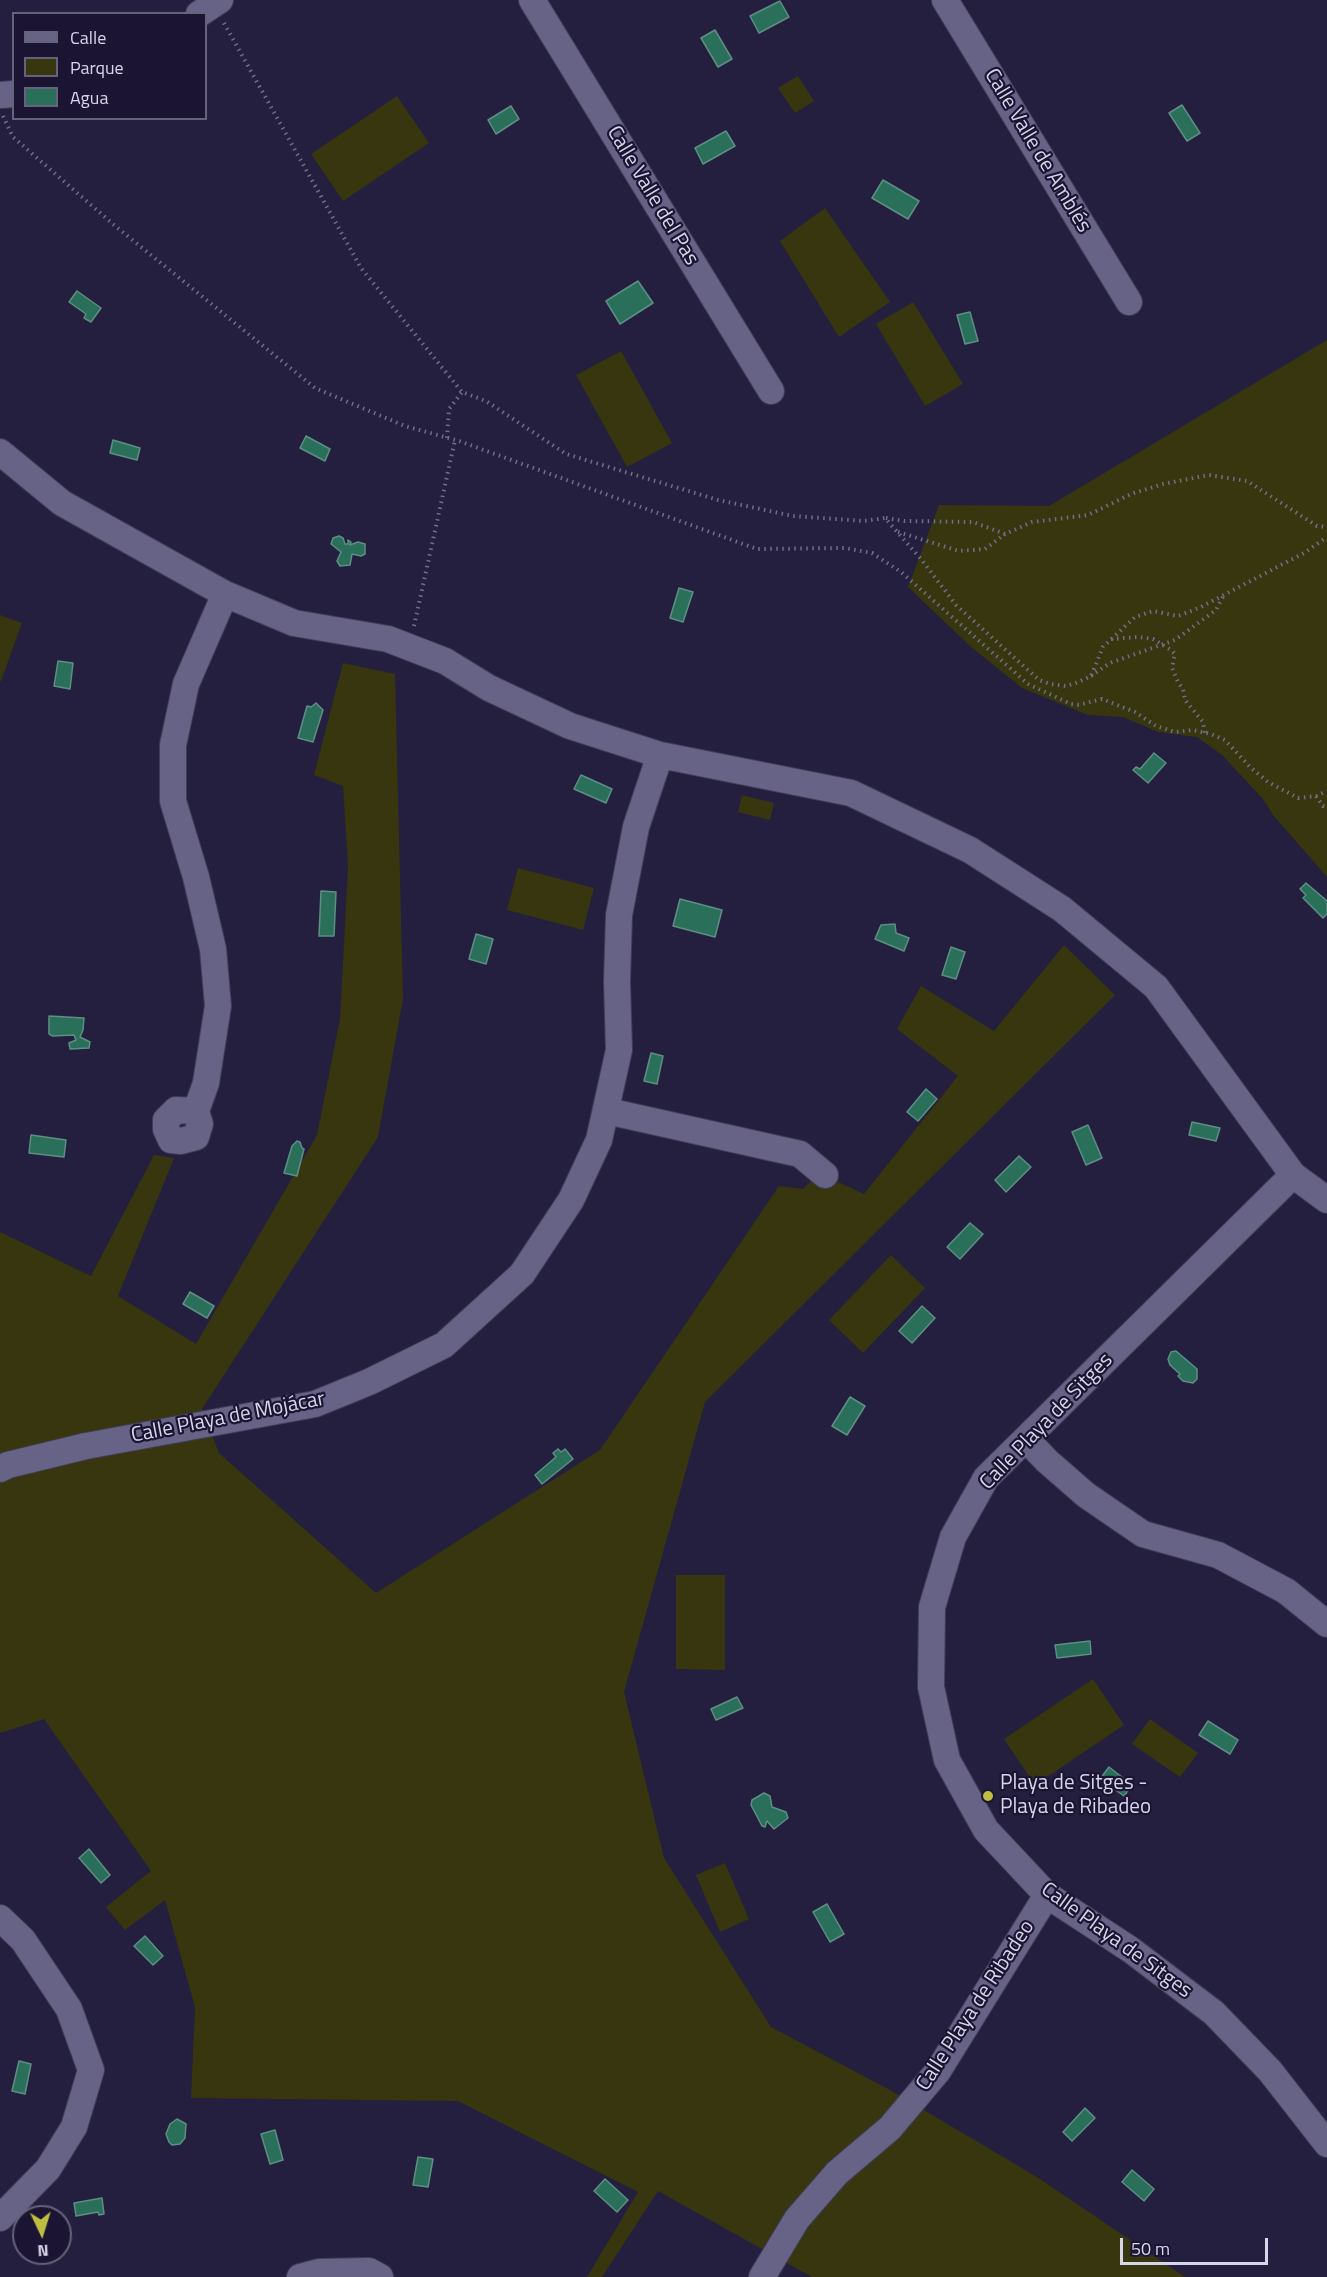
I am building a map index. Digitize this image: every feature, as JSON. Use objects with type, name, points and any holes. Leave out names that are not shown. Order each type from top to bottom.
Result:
[{"type":"street","name":"Calle Valle del Pas","points":[[532,0],[771,391]]},
{"type":"street","name":"Calle Valle de Amblés","points":[[945,0],[1129,302]]},
{"type":"street","points":[[0,452],[62,503],[225,594],[294,623],[388,639],[445,661],[489,688],[570,726],[660,755],[851,793],[970,850],[1062,909],[1156,987],[1293,1175],[1327,1200]]},
{"type":"street","points":[[195,1111],[206,1083],[218,1006],[213,949],[196,877],[173,801],[174,745],[186,684],[225,594]]},
{"type":"street","name":"Calle Playa de Mojácar","points":[[0,1469],[86,1446],[315,1404],[369,1382],[444,1345],[522,1274],[571,1200],[599,1140],[607,1111],[619,1050],[617,982],[619,915],[636,827],[660,755]]},
{"type":"street","points":[[607,1111],[800,1154],[825,1175]]},
{"type":"street","name":"Calle Playa de Sitges","points":[[1293,1175],[986,1478],[953,1537],[932,1607],[931,1687],[947,1760],[986,1830],[1047,1895],[1131,1950],[1214,2013],[1270,2071],[1327,2144]]},
{"type":"street","points":[[1026,1439],[1086,1495],[1143,1534],[1218,1555],[1286,1591],[1327,1624]]},
{"type":"street","name":"Calle Playa de Ribadeo","points":[[762,2277],[797,2219],[837,2173],[890,2128],[938,2071],[1047,1895]]},
{"type":"street","points":[[0,1918],[23,1940],[69,2009],[91,2070],[74,2127],[48,2169],[0,2218]]},
{"type":"street","points":[[300,2277],[319,2272],[369,2271],[380,2277]]},
{"type":"path","points":[[210,6],[361,268],[462,392],[486,401],[566,454],[718,500],[793,516],[864,521],[885,518],[904,521],[973,522],[1005,534]]},
{"type":"path","points":[[0,110],[13,137],[114,225],[315,388],[405,426],[455,440],[757,549],[845,548],[872,553],[902,572],[1028,684],[1051,696],[1079,705],[1102,699],[1136,712],[1156,726],[1176,732],[1193,730],[1211,734],[1225,740],[1250,767],[1268,782],[1298,798],[1316,796],[1327,791]]},
{"type":"path","points":[[447,438],[449,408],[462,392]]},
{"type":"path","points":[[408,647],[455,440]]},
{"type":"path","points":[[897,532],[959,551],[985,549],[1005,534],[1032,522],[1088,515],[1131,494],[1163,484],[1209,475],[1247,481],[1317,526],[1327,527]]},
{"type":"path","points":[[885,518],[921,559],[956,605],[1039,680],[1050,684],[1066,686],[1091,676],[1110,663],[1175,640],[1216,610],[1225,595]]},
{"type":"path","points":[[1091,676],[1103,647],[1135,617],[1153,610],[1178,616],[1199,608],[1304,553],[1327,537]]},
{"type":"path","points":[[1111,640],[1138,637],[1153,639],[1164,644],[1175,654],[1172,668],[1183,689],[1185,700],[1203,722],[1205,734]]},
{"type":"path","points":[[1316,796],[1323,806],[1327,807]]},
{"type":"green space","points":[[798,76],[814,101],[795,113],[778,88]]},
{"type":"green space","points":[[397,96],[429,143],[343,201],[311,154]]},
{"type":"green space","points":[[825,208],[890,302],[839,337],[780,241]]},
{"type":"green space","points":[[913,302],[963,384],[925,406],[876,324]]},
{"type":"green space","points":[[1327,340],[1327,877],[1273,815],[1263,799],[1222,755],[1197,737],[1158,732],[1123,717],[1088,715],[1022,688],[971,647],[908,587],[939,505],[1049,506]]},
{"type":"green space","points":[[621,351],[672,443],[627,467],[576,375]]},
{"type":"green space","points":[[0,615],[22,623],[1,681],[0,681]]},
{"type":"green space","points":[[343,663],[395,674],[403,999],[378,1137],[202,1409],[219,1453],[376,1593],[600,1450],[779,1186],[803,1189],[819,1173],[864,1194],[958,1076],[897,1029],[921,986],[994,1031],[1064,945],[1115,995],[705,1402],[624,1692],[664,1858],[771,2027],[890,2090],[1037,2177],[1185,2277],[812,2277],[658,2191],[602,2277],[587,2277],[638,2192],[458,2101],[191,2098],[195,2007],[165,1900],[125,1930],[106,1907],[151,1871],[44,1719],[0,1733],[0,1232],[91,1276],[154,1155],[174,1158],[118,1296],[196,1344],[317,1135],[340,1019],[348,867],[343,786],[314,775]]},
{"type":"green space","points":[[742,795],[774,803],[770,820],[738,812]]},
{"type":"green space","points":[[518,868],[594,888],[583,930],[507,910]]},
{"type":"green space","points":[[891,1255],[925,1288],[863,1353],[829,1320]]},
{"type":"green space","points":[[676,1575],[725,1575],[725,1670],[676,1669]]},
{"type":"green space","points":[[1093,1679],[1124,1725],[1035,1785],[1004,1739]]},
{"type":"green space","points":[[1150,1719],[1198,1753],[1180,1777],[1132,1744]]},
{"type":"green space","points":[[725,1863],[749,1919],[720,1932],[696,1875]]},
{"type":"water","points":[[780,1],[789,17],[759,33],[750,16]]},
{"type":"water","points":[[715,30],[732,59],[718,67],[701,38]]},
{"type":"water","points":[[1182,105],[1200,133],[1187,141],[1169,113]]},
{"type":"water","points":[[511,106],[519,119],[496,134],[488,120]]},
{"type":"water","points":[[726,131],[735,146],[703,164],[695,148]]},
{"type":"water","points":[[883,180],[919,201],[908,219],[872,198]]},
{"type":"water","points":[[638,281],[653,303],[620,324],[606,301]]},
{"type":"water","points":[[77,291],[101,308],[91,322],[84,318],[86,314],[69,302]]},
{"type":"water","points":[[970,312],[978,341],[965,344],[957,315]]},
{"type":"water","points":[[306,436],[330,449],[325,461],[300,448]]},
{"type":"water","points":[[113,440],[140,448],[137,460],[110,453]]},
{"type":"water","points":[[339,536],[343,538],[345,544],[348,544],[348,540],[351,542],[350,545],[358,542],[365,544],[365,554],[361,556],[352,554],[350,565],[340,566],[337,561],[341,552],[331,544],[333,538]]},
{"type":"water","points":[[679,588],[693,592],[683,622],[670,618]]},
{"type":"water","points":[[58,661],[73,663],[70,689],[54,686]]},
{"type":"water","points":[[316,703],[323,710],[313,742],[298,738],[307,706],[311,707]]},
{"type":"water","points":[[1154,753],[1166,763],[1148,783],[1133,770],[1136,767],[1140,769]]},
{"type":"water","points":[[581,775],[612,789],[606,803],[574,789]]},
{"type":"water","points":[[1306,883],[1327,901],[1327,914],[1323,918],[1303,898],[1306,895],[1300,889]]},
{"type":"water","points":[[321,891],[336,892],[334,936],[319,936]]},
{"type":"water","points":[[680,899],[722,910],[715,937],[673,926]]},
{"type":"water","points":[[895,924],[896,933],[909,938],[904,951],[875,939],[881,925]]},
{"type":"water","points":[[476,934],[493,939],[486,964],[469,959]]},
{"type":"water","points":[[951,947],[965,952],[956,979],[942,975]]},
{"type":"water","points":[[49,1016],[84,1018],[80,1037],[90,1042],[89,1048],[70,1049],[69,1043],[76,1040],[74,1035],[52,1036],[49,1034]]},
{"type":"water","points":[[651,1053],[663,1056],[657,1084],[644,1081]]},
{"type":"water","points":[[926,1089],[937,1099],[918,1121],[907,1112]]},
{"type":"water","points":[[1192,1122],[1220,1128],[1216,1141],[1189,1135]]},
{"type":"water","points":[[1088,1125],[1102,1158],[1086,1165],[1072,1132]]},
{"type":"water","points":[[31,1135],[66,1140],[64,1157],[29,1153]]},
{"type":"water","points":[[297,1141],[304,1149],[297,1176],[284,1173],[292,1146]]},
{"type":"water","points":[[1019,1156],[1031,1167],[1006,1192],[995,1180]]},
{"type":"water","points":[[970,1223],[983,1234],[960,1259],[947,1247]]},
{"type":"water","points":[[190,1292],[214,1306],[207,1318],[183,1304]]},
{"type":"water","points":[[922,1306],[935,1318],[912,1343],[899,1331]]},
{"type":"water","points":[[1176,1351],[1197,1369],[1197,1379],[1193,1383],[1183,1381],[1178,1376],[1180,1374],[1170,1365],[1168,1359],[1171,1352]]},
{"type":"water","points":[[850,1397],[865,1406],[847,1435],[832,1426]]},
{"type":"water","points":[[558,1449],[561,1452],[565,1449],[573,1459],[542,1484],[535,1475],[556,1457],[553,1453]]},
{"type":"water","points":[[1090,1641],[1091,1654],[1057,1658],[1055,1645]]},
{"type":"water","points":[[737,1697],[743,1708],[716,1720],[711,1709]]},
{"type":"water","points":[[1208,1721],[1238,1740],[1230,1754],[1199,1735]]},
{"type":"water","points":[[1109,1767],[1132,1785],[1124,1796],[1100,1779]]},
{"type":"water","points":[[764,1793],[770,1796],[772,1807],[786,1812],[788,1818],[774,1829],[767,1821],[765,1827],[762,1826],[751,1805],[752,1800]]},
{"type":"water","points":[[89,1849],[110,1875],[101,1883],[79,1858]]},
{"type":"water","points":[[827,1904],[844,1934],[830,1942],[813,1912]]},
{"type":"water","points":[[145,1936],[163,1956],[153,1965],[134,1946]]},
{"type":"water","points":[[19,2061],[31,2064],[25,2094],[12,2091]]},
{"type":"water","points":[[1085,2108],[1095,2118],[1072,2141],[1063,2132]]},
{"type":"water","points":[[177,2119],[186,2124],[185,2138],[180,2144],[172,2145],[166,2134],[170,2124]]},
{"type":"water","points":[[275,2130],[283,2160],[270,2164],[261,2134]]},
{"type":"water","points":[[418,2157],[433,2159],[428,2187],[413,2185]]},
{"type":"water","points":[[1132,2170],[1154,2189],[1144,2201],[1122,2182]]},
{"type":"water","points":[[605,2179],[628,2200],[617,2212],[594,2191]]},
{"type":"water","points":[[102,2198],[104,2214],[99,2215],[98,2212],[76,2216],[74,2203]]},
{"type":"place","name":"Playa de Sitges - Playa de Ribadeo","points":[[988,1796]]}]
